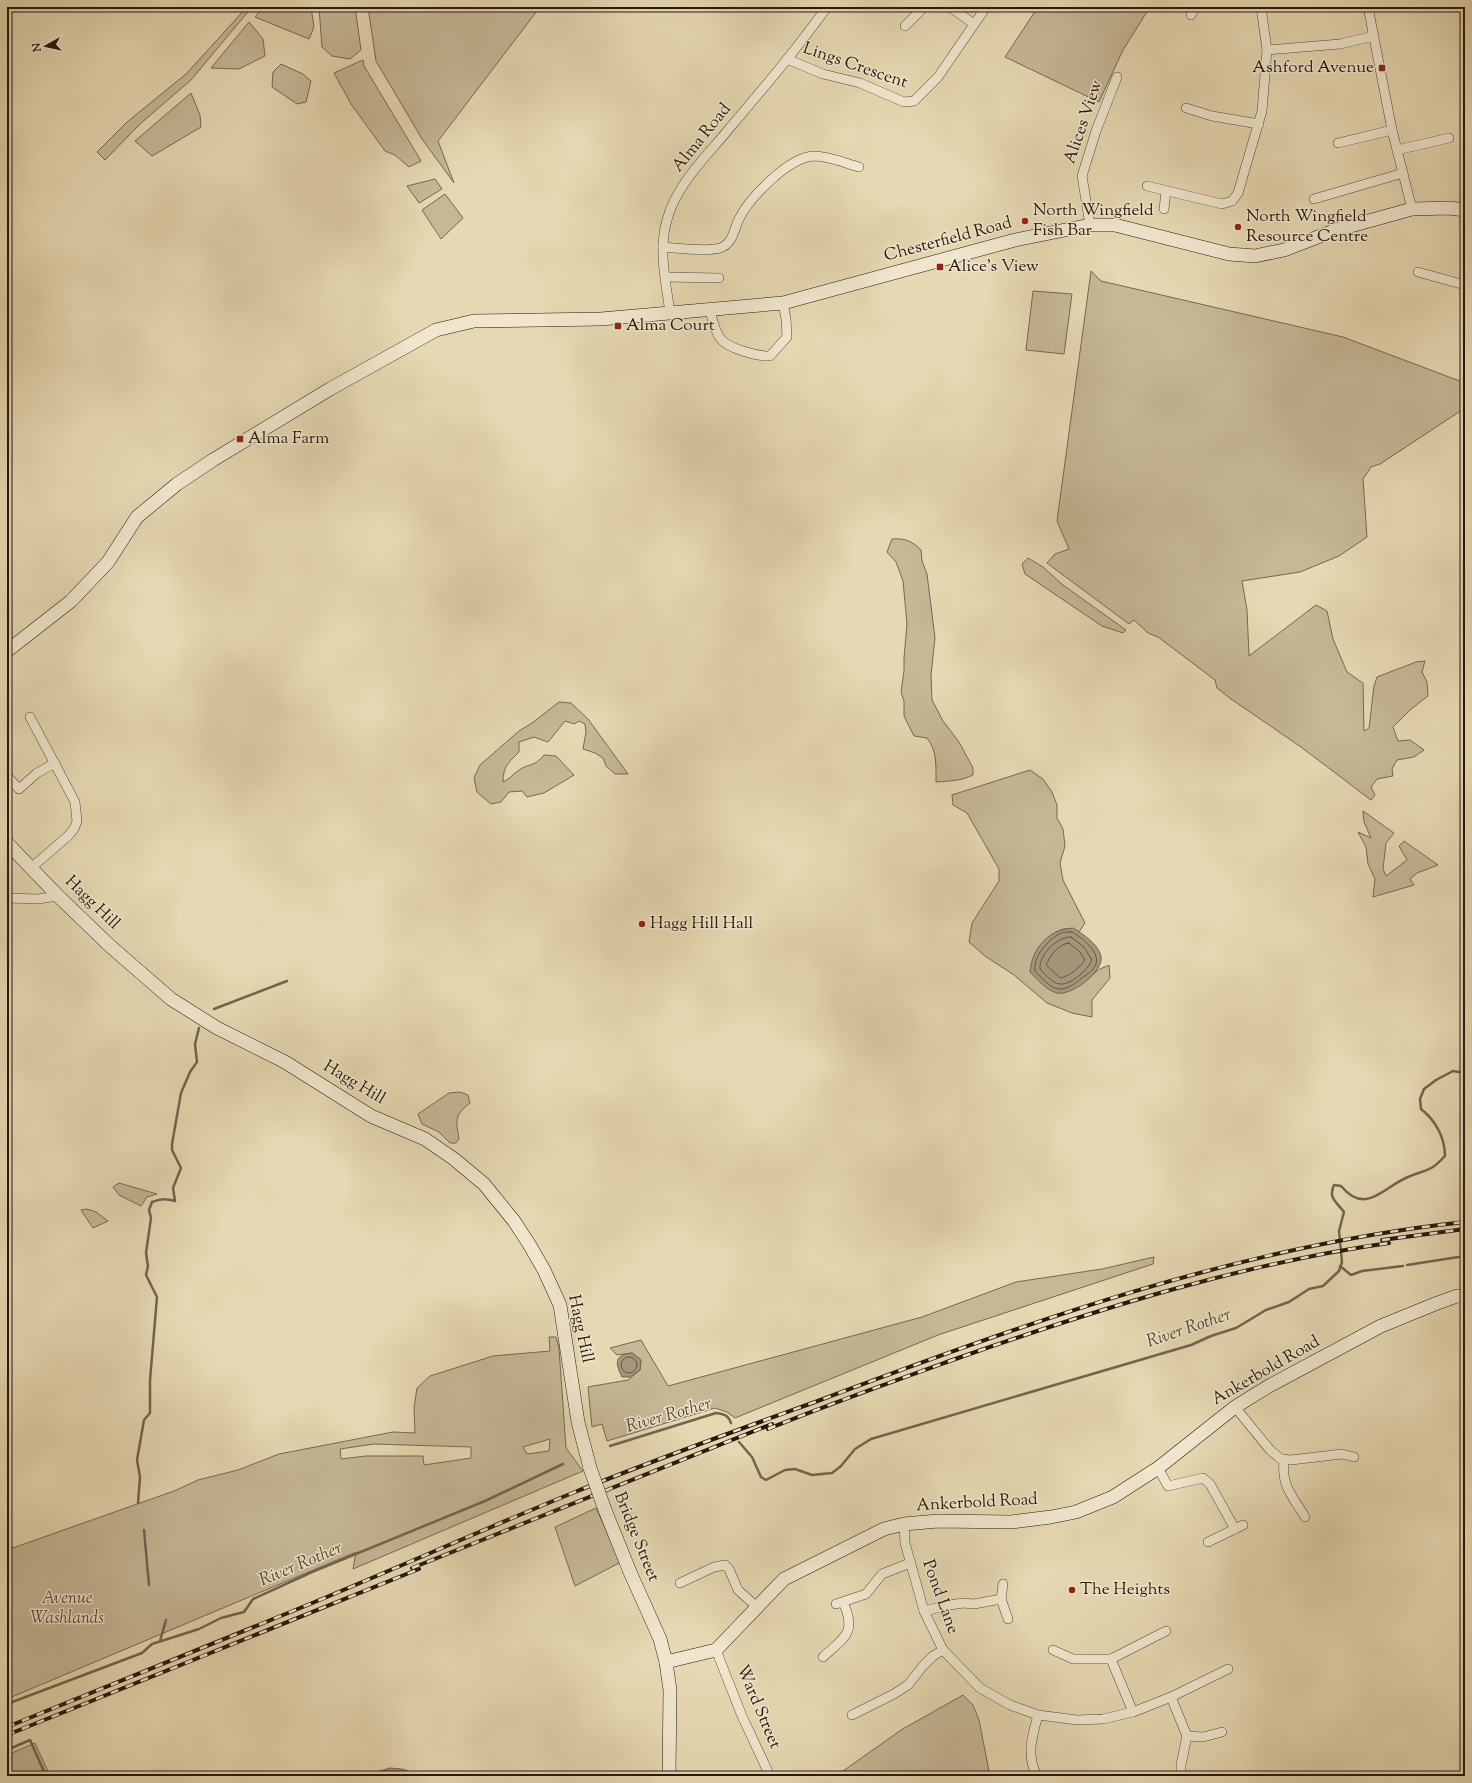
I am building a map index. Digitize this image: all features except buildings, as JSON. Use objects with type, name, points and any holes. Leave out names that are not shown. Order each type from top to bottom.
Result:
[{"type":"street","name":"Alma Road","points":[[670,313],[663,248],[667,219],[681,188],[787,59],[827,7]]},
{"type":"street","points":[[905,26],[924,7]]},
{"type":"street","points":[[950,7],[974,24]]},
{"type":"street","name":"Lings Crescent","points":[[787,59],[824,74],[860,83],[904,102],[914,101],[938,77],[986,7]]},
{"type":"street","points":[[1147,186],[1222,204],[1232,201],[1238,193],[1262,111],[1267,50],[1261,7]]},
{"type":"street","points":[[1368,7],[1392,130],[1412,209]]},
{"type":"street","points":[[1267,50],[1340,44],[1374,36]]},
{"type":"street","name":"Alices View","points":[[1090,225],[1082,176],[1096,131],[1117,77]]},
{"type":"street","points":[[1186,108],[1212,116],[1259,124]]},
{"type":"street","points":[[1338,143],[1392,130]]},
{"type":"street","points":[[1397,150],[1450,138]]},
{"type":"street","points":[[663,248],[714,249],[725,246],[733,236],[741,215],[755,198],[777,176],[800,160],[814,156],[859,167]]},
{"type":"street","points":[[1314,200],[1403,173]]},
{"type":"street","points":[[1164,209],[1166,191]]},
{"type":"street","name":"Chesterfield Road","points":[[7,651],[71,601],[108,562],[137,517],[177,484],[212,460],[330,389],[436,330],[474,320],[601,319],[783,303],[1015,240],[1090,225],[1115,225],[1229,254],[1255,256],[1284,250],[1336,230],[1412,209],[1449,208],[1465,210]]},
{"type":"street","points":[[1418,272],[1465,285]]},
{"type":"street","points":[[666,277],[719,278]]},
{"type":"street","points":[[710,309],[715,328],[721,339],[731,346],[745,351],[760,356],[770,356],[787,337],[783,303]]},
{"type":"street","points":[[30,717],[75,802],[77,821],[74,829],[68,836],[31,868]]},
{"type":"street","points":[[7,776],[19,789],[37,773],[55,763]]},
{"type":"street","name":"Hagg Hill","points":[[7,843],[58,896],[110,946],[171,999],[217,1028],[285,1062],[371,1116],[425,1139],[454,1159],[484,1184],[514,1221],[529,1244],[544,1270],[560,1305],[578,1422]]},
{"type":"street","points":[[7,898],[38,899],[58,896]]},
{"type":"street","name":"Ankerbold Road","points":[[716,1650],[756,1606],[784,1579],[884,1528],[904,1524],[938,1521],[1011,1522],[1065,1515],[1076,1512],[1113,1497],[1158,1468],[1235,1406],[1269,1386],[1381,1326],[1457,1296],[1465,1296]]},
{"type":"street","points":[[1235,1406],[1270,1450],[1284,1459],[1291,1460],[1342,1454],[1354,1457]]},
{"type":"street","name":"Bridge Street","points":[[578,1422],[590,1468],[605,1510],[630,1572],[660,1639],[666,1662],[670,1690],[669,1776]]},
{"type":"street","points":[[1284,1459],[1282,1474],[1285,1483],[1305,1517]]},
{"type":"street","points":[[1158,1468],[1168,1486],[1203,1478],[1210,1484],[1239,1527],[1208,1542]]},
{"type":"street","name":"Pond Lane","points":[[904,1524],[905,1542],[924,1611],[943,1650],[980,1688],[1010,1705],[1038,1715],[1077,1720],[1103,1719],[1133,1712],[1172,1697],[1228,1669]]},
{"type":"street","points":[[823,1657],[847,1636],[850,1626],[840,1603],[866,1594],[882,1574],[910,1563]]},
{"type":"street","points":[[680,1583],[714,1567],[725,1564],[729,1569],[738,1590],[756,1606]]},
{"type":"street","points":[[1003,1584],[1001,1599],[1008,1619]]},
{"type":"street","points":[[924,1611],[950,1605],[963,1603],[974,1604],[1001,1599]]},
{"type":"street","points":[[1053,1650],[1073,1659],[1111,1659],[1166,1631]]},
{"type":"street","points":[[666,1662],[716,1650]]},
{"type":"street","name":"Ward Street","points":[[716,1650],[742,1716],[770,1776]]},
{"type":"street","points":[[852,1715],[908,1685],[923,1666],[933,1656],[943,1650]]},
{"type":"street","points":[[1111,1659],[1133,1712]]},
{"type":"street","points":[[1172,1697],[1187,1736],[1180,1765],[1181,1776]]},
{"type":"street","points":[[1036,1776],[1032,1766],[1030,1753],[1031,1738],[1038,1715]]},
{"type":"street","points":[[1187,1736],[1203,1737],[1222,1732]]},
{"type":"green space","points":[[247,7],[252,7],[191,80],[140,124],[105,160],[97,152],[127,122],[186,74]]},
{"type":"green space","points":[[263,7],[311,7],[314,27],[309,39],[255,17]]},
{"type":"green space","points":[[319,7],[355,7],[361,50],[350,59],[332,56],[322,47]]},
{"type":"green space","points":[[368,7],[534,7],[537,11],[438,141],[454,183],[422,139],[376,61]]},
{"type":"green space","points":[[1038,7],[1150,7],[1123,50],[1099,102],[1005,57]]},
{"type":"green space","points":[[249,22],[263,39],[265,56],[239,69],[211,68]]},
{"type":"green space","points":[[363,60],[364,66],[421,161],[409,167],[395,155],[385,151],[351,104],[334,73]]},
{"type":"green space","points":[[281,64],[303,74],[311,81],[306,102],[297,104],[272,87],[273,72]]},
{"type":"green space","points":[[191,93],[200,115],[201,127],[152,156],[135,141]]},
{"type":"green space","points":[[435,179],[442,189],[419,203],[407,186]]},
{"type":"green space","points":[[445,194],[463,218],[441,239],[422,210]]},
{"type":"green space","points":[[1091,271],[1101,281],[1343,337],[1465,383],[1465,408],[1380,464],[1371,467],[1363,479],[1367,537],[1339,556],[1300,572],[1242,581],[1247,610],[1249,656],[1316,605],[1327,611],[1333,639],[1347,672],[1363,683],[1364,731],[1369,728],[1374,686],[1377,677],[1416,662],[1425,661],[1422,672],[1427,682],[1428,696],[1410,710],[1393,727],[1398,741],[1410,740],[1424,750],[1414,757],[1397,760],[1392,769],[1393,776],[1377,779],[1371,787],[1375,795],[1371,800],[1301,747],[1231,699],[1217,688],[1215,680],[1158,637],[1148,633],[1134,620],[1129,624],[1047,563],[1055,554],[1069,549],[1057,521]]},
{"type":"green space","points":[[1033,291],[1072,294],[1064,354],[1026,350]]},
{"type":"green space","points":[[892,539],[908,541],[921,550],[922,561],[927,574],[935,638],[931,675],[932,700],[943,721],[959,742],[973,768],[973,775],[964,778],[936,782],[933,748],[927,738],[914,736],[904,716],[904,701],[901,692],[907,624],[903,581],[896,562],[887,552]]},
{"type":"green space","points":[[1028,558],[1043,567],[1063,585],[1126,630],[1123,633],[1102,626],[1025,574],[1022,564]]},
{"type":"green space","points":[[559,702],[571,703],[588,719],[628,774],[615,774],[606,766],[603,758],[595,753],[583,749],[586,732],[585,724],[579,721],[574,724],[565,721],[548,742],[534,737],[519,742],[519,752],[505,768],[503,782],[522,768],[534,764],[544,755],[556,756],[574,775],[544,793],[527,797],[522,791],[509,792],[501,802],[491,804],[477,792],[474,778],[480,765],[519,731]]},
{"type":"green space","points":[[1030,770],[1043,779],[1052,792],[1057,805],[1057,818],[1063,829],[1065,846],[1060,863],[1063,880],[1085,923],[1079,932],[1074,929],[1059,930],[1042,943],[1082,984],[1098,970],[1109,965],[1110,978],[1092,1000],[1092,1017],[1072,1013],[1047,1003],[1014,975],[985,956],[969,942],[972,923],[999,881],[999,869],[967,813],[953,805],[952,795]]},
{"type":"green space","points":[[1363,811],[1394,833],[1386,843],[1383,869],[1386,876],[1407,860],[1399,846],[1404,841],[1438,865],[1417,873],[1410,879],[1414,885],[1373,897],[1375,879],[1368,864],[1366,847],[1358,832],[1371,838],[1364,822]]},
{"type":"green space","points":[[460,1092],[468,1095],[470,1103],[461,1111],[457,1118],[459,1139],[456,1143],[450,1143],[439,1132],[422,1124],[418,1114],[449,1093]]},
{"type":"green space","points":[[119,1183],[157,1194],[147,1197],[141,1206],[119,1195],[113,1187]]},
{"type":"green space","points":[[87,1209],[96,1212],[108,1221],[93,1228],[81,1210]]},
{"type":"green space","points":[[1154,1257],[1153,1264],[938,1335],[735,1418],[727,1412],[715,1408],[607,1441],[602,1424],[592,1427],[588,1387],[628,1380],[640,1370],[641,1360],[632,1353],[617,1355],[610,1348],[641,1340],[668,1386],[922,1317],[1016,1282],[1102,1269]]},
{"type":"green space","name":"Avenue Washlands","points":[[549,1337],[556,1337],[559,1348],[566,1448],[583,1471],[353,1569],[356,1552],[7,1699],[7,1550],[174,1491],[198,1480],[238,1470],[279,1454],[393,1432],[415,1433],[414,1408],[417,1388],[430,1376],[493,1356],[550,1351]],"holes":[[[550,1439],[549,1451],[527,1454],[523,1447]],[[374,1444],[471,1447],[471,1458],[424,1465],[423,1456],[366,1456],[341,1459],[340,1449]]]},
{"type":"green space","points":[[596,1508],[621,1562],[575,1586],[555,1527]]},
{"type":"green space","points":[[963,1695],[973,1705],[979,1720],[990,1776],[836,1776],[901,1730]]},
{"type":"green space","points":[[35,1743],[50,1776],[7,1776],[7,1755]]},
{"type":"water","points":[[1073,928],[1097,947],[1101,956],[1101,962],[1092,976],[1078,987],[1063,993],[1053,992],[1030,972],[1031,963],[1038,948],[1049,936],[1064,929]]},
{"type":"water","points":[[632,1353],[641,1360],[640,1370],[630,1377],[622,1377],[617,1364],[618,1360],[626,1354]]},
{"type":"water","points":[[390,1768],[406,1770],[413,1776],[363,1776]]},
{"type":"waterway","points":[[214,1009],[287,981]]},
{"type":"waterway","points":[[138,1503],[140,1477],[137,1460],[144,1420],[150,1413],[150,1380],[157,1297],[146,1275],[148,1266],[146,1253],[151,1218],[149,1210],[152,1202],[166,1199],[175,1201],[173,1188],[181,1168],[172,1150],[172,1144],[181,1093],[190,1072],[197,1062],[195,1044],[199,1028]]},
{"type":"waterway","name":"River Rother","points":[[739,1442],[752,1457],[761,1477],[766,1480],[785,1470],[795,1469],[812,1475],[832,1473],[841,1466],[855,1449],[871,1439],[1191,1345],[1211,1336],[1236,1328],[1266,1310],[1289,1302],[1309,1289],[1323,1286],[1339,1271],[1342,1262],[1339,1231],[1344,1212],[1332,1196],[1332,1189],[1334,1185],[1341,1186],[1350,1195],[1358,1199],[1367,1199],[1382,1192],[1399,1181],[1435,1166],[1445,1156],[1445,1149],[1435,1124],[1421,1109],[1420,1099],[1424,1089],[1436,1080],[1453,1071],[1465,1073]]},
{"type":"waterway","points":[[1407,1265],[1465,1256]]},
{"type":"waterway","points":[[1340,1266],[1351,1275],[1362,1271],[1403,1266]]},
{"type":"waterway","name":"River Rother","points":[[610,1446],[716,1413],[725,1415],[729,1418],[731,1423]]},
{"type":"waterway","name":"River Rother","points":[[7,1704],[142,1653],[152,1644],[199,1629],[221,1618],[244,1612],[253,1599],[312,1572],[485,1501],[563,1464]]},
{"type":"waterway","points":[[144,1530],[149,1585]]},
{"type":"waterway","points":[[160,1641],[166,1620]]},
{"type":"waterway","points":[[7,1750],[30,1740],[46,1776]]},
{"type":"railway","points":[[7,1727],[324,1598],[605,1480],[974,1344],[1134,1291],[1216,1269],[1298,1249],[1381,1233],[1465,1222]]},
{"type":"railway","points":[[1382,1240],[1465,1229]]},
{"type":"railway","points":[[768,1429],[961,1357],[1066,1321],[1119,1305],[1226,1275],[1334,1252],[1389,1243]]},
{"type":"railway","points":[[412,1568],[772,1424]]},
{"type":"railway","points":[[7,1735],[419,1569]]},
{"type":"place","name":"Ashford Avenue","points":[[1382,68]]},
{"type":"place","name":"North Wingfield Fish Bar","points":[[1025,221]]},
{"type":"place","name":"North Wingfield Resource Centre","points":[[1238,227]]},
{"type":"place","name":"Alice's View","points":[[940,267]]},
{"type":"place","name":"Alma Court","points":[[618,326]]},
{"type":"place","name":"Alma Farm","points":[[240,439]]},
{"type":"place","name":"Hagg Hill Hall","points":[[642,924]]},
{"type":"place","name":"The Heights","points":[[1072,1590]]}]
